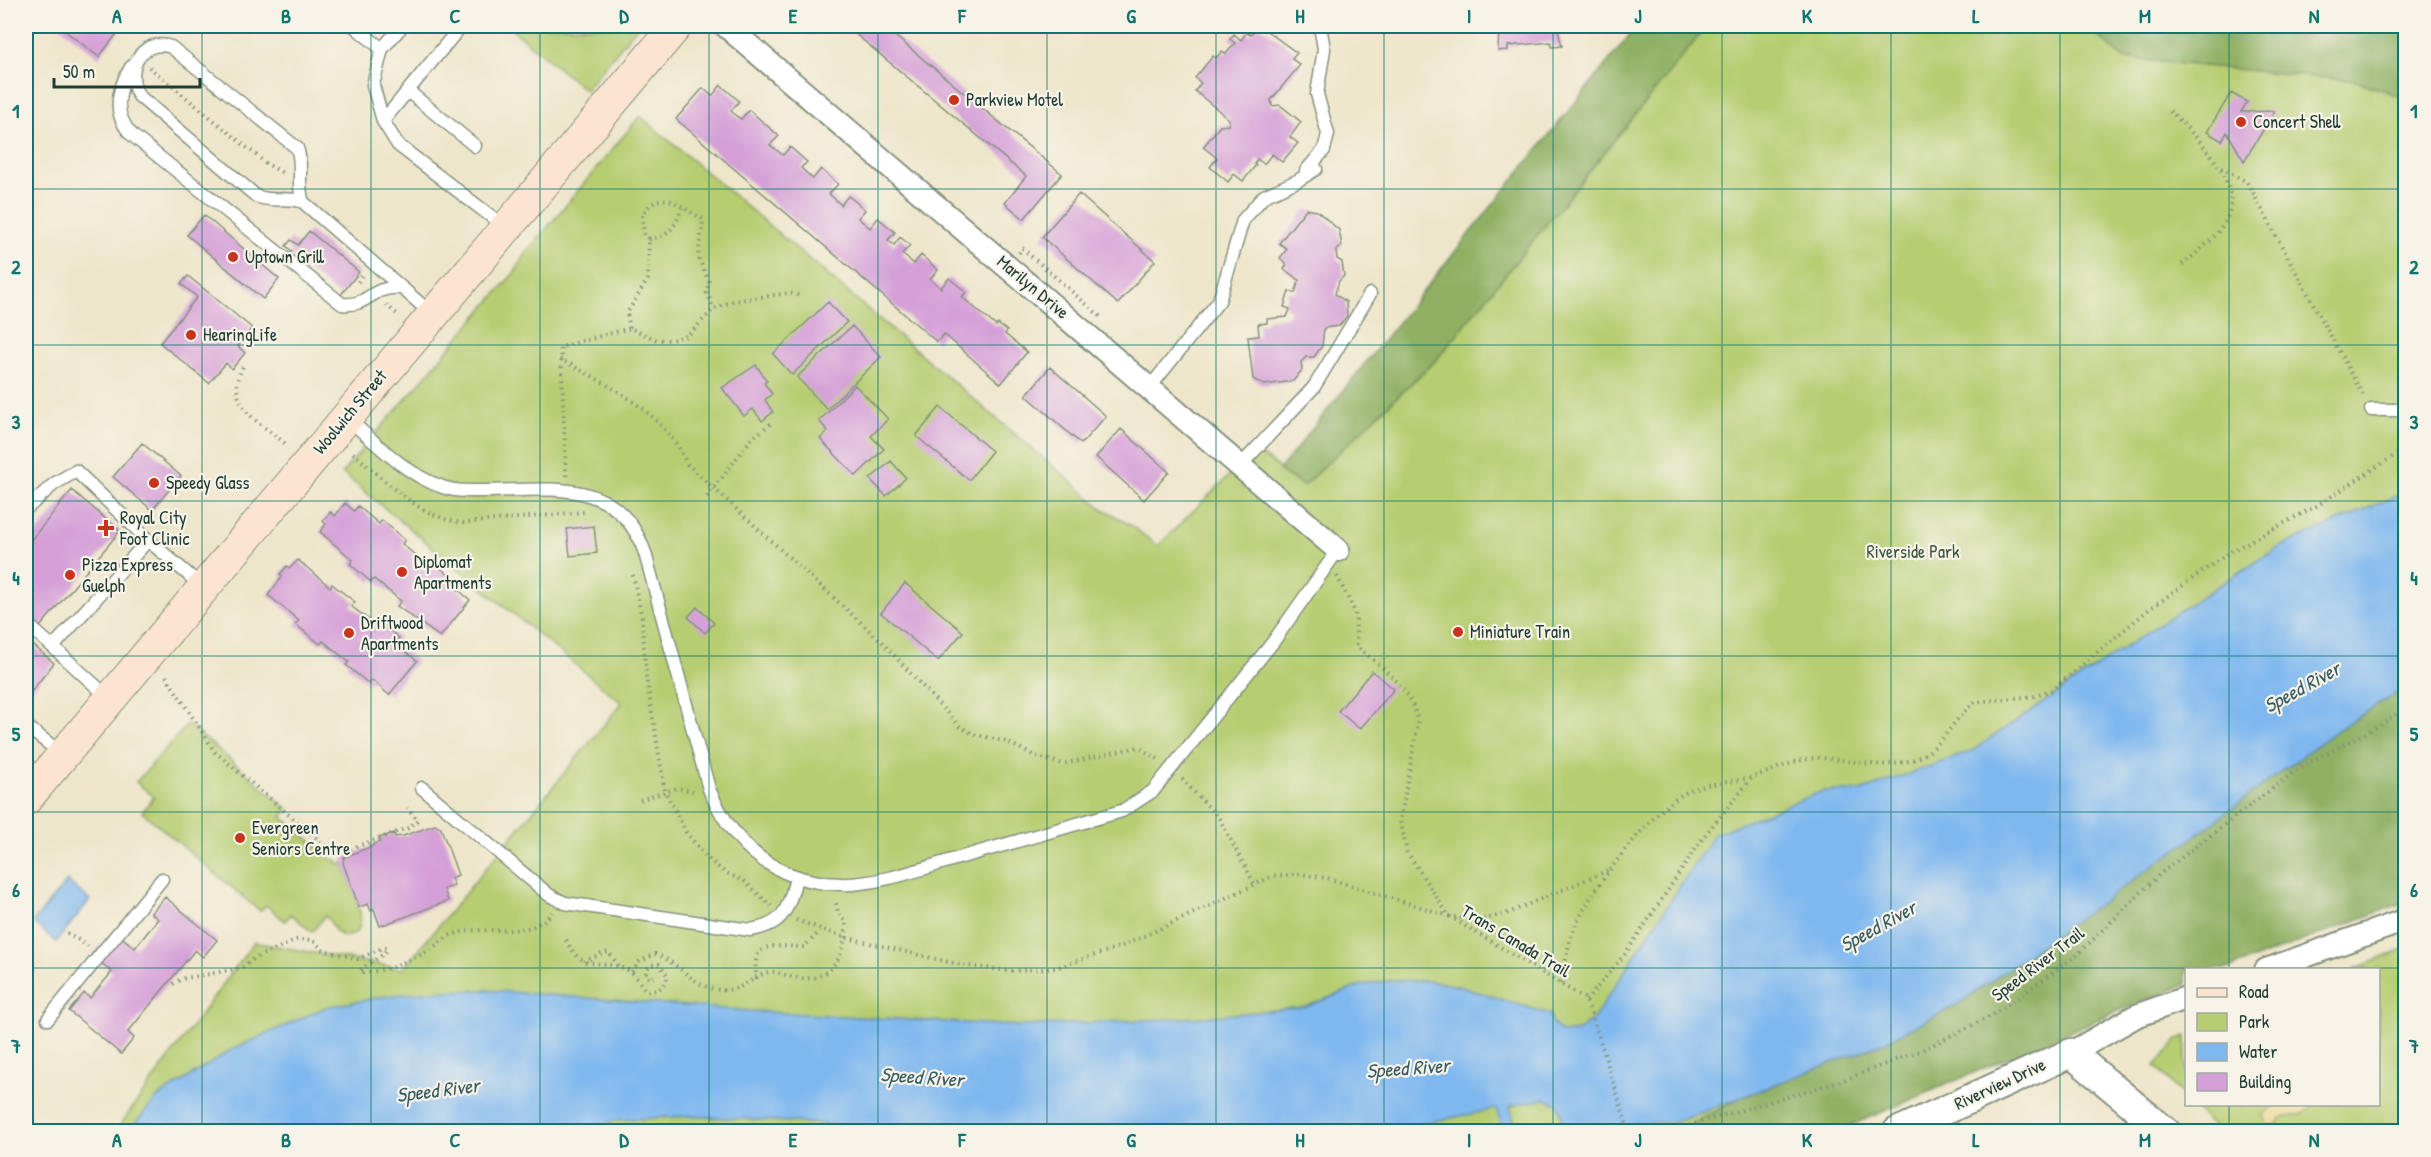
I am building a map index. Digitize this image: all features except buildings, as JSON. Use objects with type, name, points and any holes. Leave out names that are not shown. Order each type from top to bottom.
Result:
[{"type":"main road","name":"Woolwich Street","points":[[26,799],[205,589],[290,481],[676,26]]},
{"type":"street","name":"Marilyn Drive","points":[[726,26],[1338,550]]},
{"type":"street","points":[[2269,968],[2406,920]]},
{"type":"street","points":[[2166,1131],[2071,1053],[2090,1045],[2136,1016],[2185,999]]},
{"type":"street","name":"Riverview Drive","points":[[1897,1131],[2071,1053]]},
{"type":"lane","points":[[354,26],[382,49]]},
{"type":"lane","points":[[402,26],[382,49],[373,85],[383,121],[398,145],[505,226]]},
{"type":"lane","points":[[383,121],[462,26]]},
{"type":"lane","points":[[1297,181],[1324,150],[1328,134],[1317,94],[1324,49],[1320,26]]},
{"type":"lane","points":[[303,202],[299,186],[302,168],[297,148],[171,47],[156,44],[149,47],[136,61],[123,81],[118,102],[122,125],[132,135],[342,304],[359,304],[380,288],[400,288]]},
{"type":"lane","points":[[136,61],[132,84],[139,96],[256,196],[268,200],[289,198],[303,202],[432,314]]},
{"type":"lane","points":[[408,91],[475,146]]},
{"type":"lane","points":[[1150,387],[1218,301],[1243,220],[1264,196],[1317,169]]},
{"type":"lane","points":[[1240,466],[1314,387],[1370,294]]},
{"type":"lane","points":[[2371,410],[2406,410]]},
{"type":"lane","points":[[346,417],[404,464],[439,486],[471,491],[567,489],[601,498],[636,528],[650,571],[709,789],[717,810],[738,839],[766,862],[796,878],[840,884],[889,878],[1122,811],[1153,791],[1273,642],[1338,550]]},
{"type":"lane","points":[[26,509],[54,484],[76,471],[148,540],[205,589]]},
{"type":"lane","points":[[53,647],[148,540]]},
{"type":"lane","points":[[26,622],[110,699]]},
{"type":"lane","points":[[26,726],[63,754]]},
{"type":"lane","points":[[422,788],[549,895],[565,903],[750,930],[770,926],[784,914],[796,878]]},
{"type":"lane","points":[[48,1019],[162,879]]},
{"type":"path","points":[[136,61],[267,164],[299,186]]},
{"type":"path","points":[[2170,111],[2191,131],[2221,168],[2230,196],[2227,219],[2209,243],[2180,266]]},
{"type":"path","points":[[2221,168],[2247,182],[2371,410]]},
{"type":"path","points":[[681,208],[670,231],[659,239],[649,239],[644,235],[642,214],[650,203],[669,198],[681,208],[703,219],[698,257],[709,282],[707,293],[714,309]]},
{"type":"path","points":[[630,328],[627,313],[648,279],[649,239]]},
{"type":"path","points":[[356,267],[364,273],[358,282]]},
{"type":"path","points":[[567,489],[561,347],[630,328],[657,340],[671,340],[687,336],[714,309],[756,296],[789,293],[802,296]]},
{"type":"path","points":[[560,359],[639,403],[676,446],[687,464],[882,642],[959,726],[973,734],[1007,742],[1035,756],[1063,764],[1138,747],[1170,769],[1197,792],[1219,818],[1254,883]]},
{"type":"path","points":[[243,367],[236,384],[239,402],[287,445]]},
{"type":"path","points":[[707,497],[752,438],[773,422]]},
{"type":"path","points":[[1561,984],[1572,932],[1587,899],[1663,808],[1676,799],[1691,790],[1752,778],[1801,760],[1818,758],[1878,766],[1919,757],[1933,748],[1976,702],[2034,696],[2052,690],[2148,610],[2230,552],[2318,506],[2406,448]]},
{"type":"path","points":[[353,453],[424,510],[450,521],[464,523],[587,512]]},
{"type":"path","name":"Trans Canada Trail","points":[[1338,550],[1334,570],[1355,612],[1357,647],[1394,680],[1408,696],[1417,713],[1418,724],[1400,821],[1401,835],[1407,852],[1449,916],[1586,1001],[1629,1131]]},
{"type":"path","points":[[631,568],[642,618],[646,676],[665,791],[686,832],[706,857],[724,872],[744,881],[784,914],[820,931],[989,970],[1056,968],[1125,945],[1254,883],[1289,874],[1309,875],[1449,916],[1477,921],[1508,914],[1609,870]]},
{"type":"path","points":[[166,676],[215,752],[335,854],[408,828],[418,820],[407,808]]},
{"type":"path","name":"Speed River Trail","points":[[1665,1131],[1841,1081],[1922,1050],[1993,1015],[2076,956],[2161,873],[2302,766],[2381,725],[2406,707]]},
{"type":"path","points":[[1586,1001],[1625,954],[1706,836],[1752,778]]},
{"type":"path","points":[[640,800],[677,788],[694,792],[709,789]]},
{"type":"path","points":[[632,972],[639,962],[655,954],[676,963],[696,980],[714,989],[735,989],[770,972],[813,978],[827,974],[836,963],[846,922],[836,907],[833,883]]},
{"type":"path","points":[[173,984],[181,979],[241,968],[255,958],[297,940],[315,942],[323,951],[358,958],[384,947],[387,948],[384,955],[362,967],[360,972],[374,971],[427,951],[454,934],[471,929],[503,930],[534,927],[546,920],[552,911]]},
{"type":"path","points":[[757,979],[754,963],[757,955],[765,948],[776,945],[804,947],[820,931]]},
{"type":"path","points":[[67,933],[102,953]]},
{"type":"path","points":[[566,940],[571,950],[583,962],[619,967],[632,972],[647,991],[657,990],[664,986],[668,975],[666,969],[659,964],[650,965],[645,971],[646,976],[650,979],[655,976]]},
{"type":"path","points":[[583,962],[609,952],[619,967]]},
{"type":"green space","points":[[508,26],[638,26],[585,90]]},
{"type":"green space","points":[[1637,26],[1707,26],[1437,359],[1303,486],[1279,470]]},
{"type":"green space","name":"Riverside Park","points":[[1706,26],[2086,26],[2124,58],[2357,81],[2405,98],[2405,897],[2192,968],[2185,968],[2185,970],[1782,1131],[115,1132],[254,942],[403,969],[622,703],[342,473],[515,272],[527,252],[640,116],[1102,508],[1132,526],[1158,546],[1255,450],[1303,486],[1437,359]]},
{"type":"green space","points":[[2086,26],[2405,26],[2405,98],[2357,81],[2124,58]]},
{"type":"green space","points":[[2405,688],[2405,902],[2231,968],[2185,968],[2185,985],[2113,1013],[1838,1131],[1677,1132],[1751,1092],[1876,1046],[1957,1005],[2334,732]]},
{"type":"green space","name":"Evergreen Seniors Centre","points":[[188,724],[288,809],[282,817],[334,860],[337,860],[338,864],[343,863],[360,912],[358,930],[352,935],[339,934],[325,916],[312,932],[291,914],[285,921],[266,905],[260,911],[142,812],[154,797],[136,782]]},
{"type":"green space","points":[[2405,949],[2405,1131],[2217,1131],[2192,1106],[2380,1106],[2380,968],[2357,968]]},
{"type":"green space","points":[[2185,1036],[2185,1098],[2155,1066],[2178,1040]]},
{"type":"sand","points":[[2273,1106],[2313,1107],[2303,1114],[2281,1118],[2277,1124],[2267,1125],[2264,1114]]},
{"type":"water","name":"Speed River","points":[[2405,492],[2405,688],[2334,732],[2201,832],[1957,1005],[1876,1046],[1679,1121],[1633,1124],[1606,1131],[1558,1131],[1564,1125],[1558,1104],[1544,1099],[1510,1106],[1517,1132],[1504,1131],[1496,1109],[1380,1132],[956,1132],[690,1116],[619,1120],[570,1132],[128,1131],[158,1097],[231,1050],[326,1007],[431,991],[485,990],[751,1011],[1022,1026],[1206,1017],[1305,1007],[1362,985],[1394,980],[1430,981],[1458,986],[1550,1014],[1553,1024],[1563,1033],[1578,1031],[1594,1018],[1714,834],[1823,791],[1860,791],[1970,752],[2179,611],[2278,548]]},
{"type":"water","points":[[67,881],[90,900],[56,942],[33,922]]},
{"type":"place","name":"Parkview Motel","points":[[954,100]]},
{"type":"place","name":"Concert Shell","points":[[2241,122]]},
{"type":"place","name":"Uptown Grill","points":[[233,257]]},
{"type":"place","name":"HearingLife","points":[[191,335]]},
{"type":"place","name":"Speedy Glass","points":[[154,483]]},
{"type":"place","name":"Royal City Foot Clinic","points":[[106,528]]},
{"type":"place","name":"Diplomat Apartments","points":[[402,572]]},
{"type":"place","name":"Pizza Express Guelph","points":[[70,575]]},
{"type":"place","name":"Miniature Train","points":[[1458,632]]},
{"type":"place","name":"Driftwood Apartments","points":[[349,633]]},
{"type":"place","name":"Evergreen Seniors Centre","points":[[240,838]]}]
